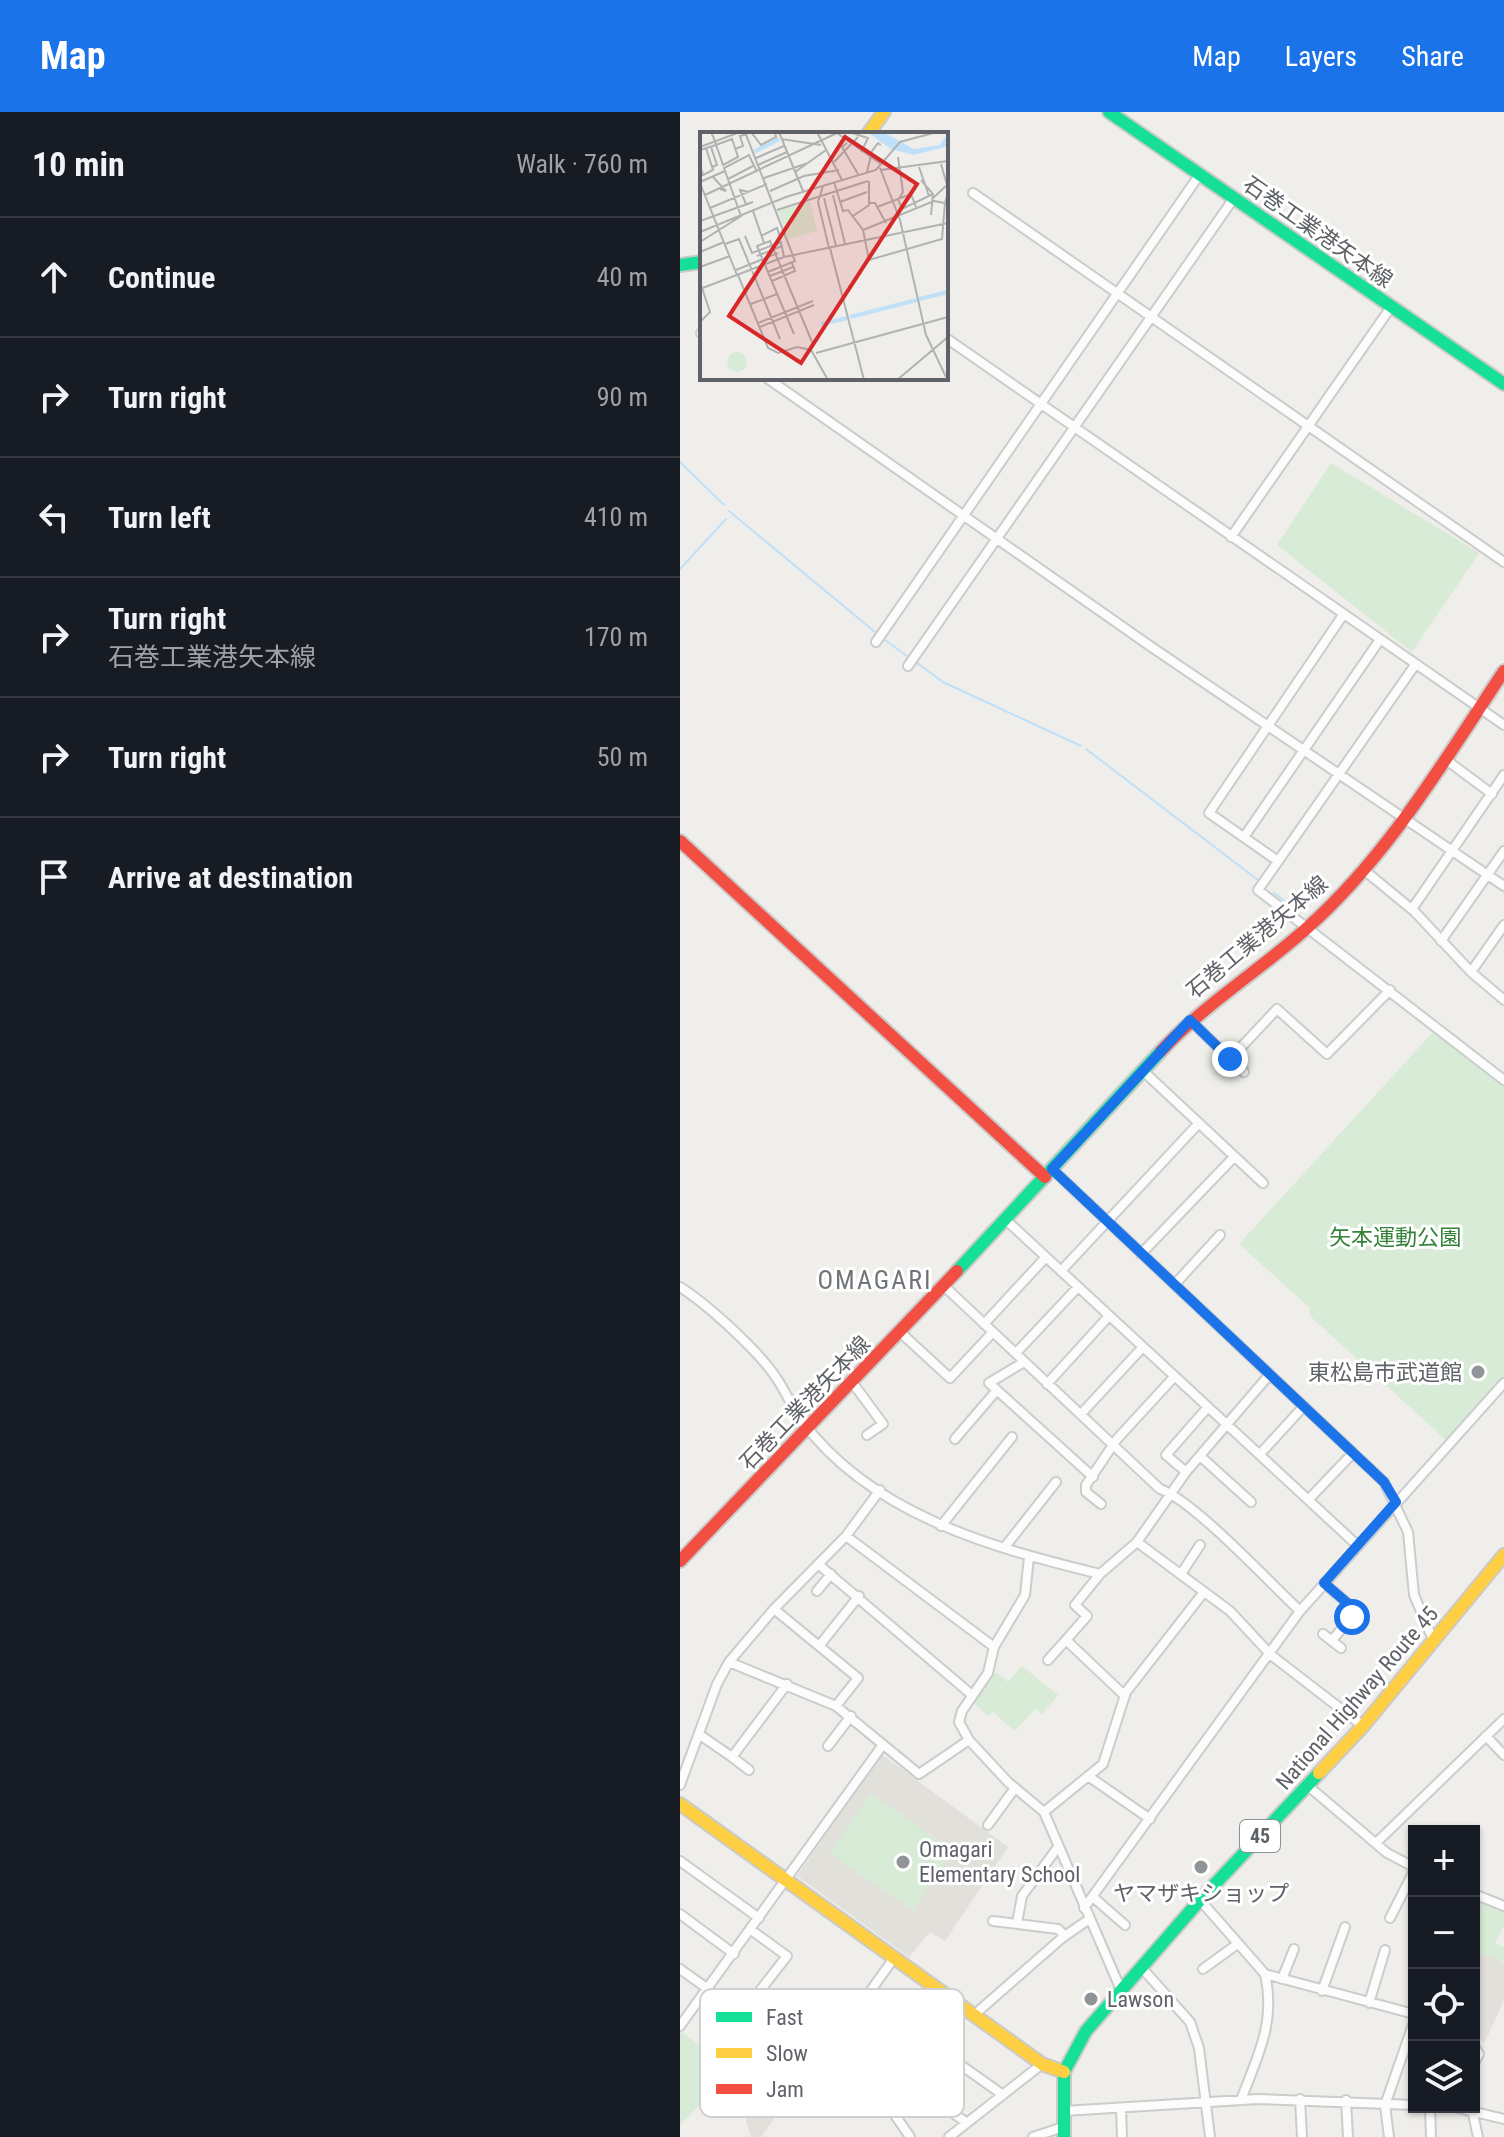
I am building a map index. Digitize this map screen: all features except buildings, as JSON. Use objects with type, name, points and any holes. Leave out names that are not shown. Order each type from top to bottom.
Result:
[{"type":"main road","points":[[869,132],[884,112]]},
{"type":"main road","name":"石巻工業港矢本線","points":[[1109,112],[1504,384]]},
{"type":"main road","points":[[680,265],[700,262]]},
{"type":"main road","name":"石巻工業港矢本線","points":[[680,1561],[944,1286],[1190,1020],[1307,928],[1364,870],[1405,820],[1504,671]]},
{"type":"main road","points":[[680,841],[1048,1173]]},
{"type":"main road","name":"National Highway Route 45","points":[[1064,2132],[1064,2072],[1081,2039],[1200,1900],[1363,1726],[1504,1555]]},
{"type":"main road","points":[[680,1804],[938,1989]]},
{"type":"main road","points":[[964,2008],[1042,2064],[1064,2072]]},
{"type":"street","points":[[876,642],[1200,174]]},
{"type":"street","points":[[973,193],[1504,562]]},
{"type":"street","points":[[908,666],[1234,198]]},
{"type":"street","points":[[1231,537],[1391,307]]},
{"type":"street","points":[[948,339],[1504,725]]},
{"type":"street","points":[[770,380],[1504,886]]},
{"type":"street","points":[[1278,861],[1209,813],[1343,615]]},
{"type":"street","points":[[1244,837],[1379,641]]},
{"type":"street","points":[[1415,665],[1258,890],[1504,1080]]},
{"type":"street","points":[[1445,759],[1492,794]]},
{"type":"street","points":[[1412,909],[1504,775]]},
{"type":"street","points":[[1441,941],[1504,851]]},
{"type":"street","points":[[1364,870],[1412,909],[1471,972],[1504,1001]]},
{"type":"street","points":[[1471,972],[1504,925]]},
{"type":"street","points":[[1230,1059],[1277,1009],[1327,1054],[1390,990]]},
{"type":"street","points":[[1190,1020],[1244,1072]]},
{"type":"street","points":[[1142,1070],[1263,1183]]},
{"type":"street","points":[[1061,1271],[1199,1123]]},
{"type":"street","points":[[1141,1254],[1234,1157]]},
{"type":"street","points":[[1048,1173],[1107,1221],[1353,1453],[1372,1467],[1396,1502],[1408,1532],[1414,1595],[1434,1643]]},
{"type":"street","points":[[1006,1220],[1357,1545]]},
{"type":"street","points":[[1175,1284],[1220,1235]]},
{"type":"street","points":[[984,1324],[1046,1257]]},
{"type":"street","points":[[944,1286],[1160,1489],[1171,1492],[1300,1611]]},
{"type":"street","points":[[680,1287],[762,1361],[809,1429],[853,1471],[880,1490],[941,1526],[1029,1557],[1100,1574]]},
{"type":"street","points":[[1016,1353],[1078,1287]]},
{"type":"street","points":[[1047,1384],[1109,1316]]},
{"type":"street","points":[[900,1332],[950,1378],[993,1332]]},
{"type":"street","points":[[1081,1414],[1142,1348]]},
{"type":"street","points":[[1024,1362],[989,1383],[1093,1477]]},
{"type":"street","points":[[1048,1660],[1087,1616],[1075,1605],[1100,1574],[1137,1542],[1186,1472],[1270,1374]]},
{"type":"street","points":[[1101,1504],[1086,1492],[1093,1477],[1114,1445],[1174,1377]]},
{"type":"street","points":[[852,1382],[885,1422],[867,1435]]},
{"type":"street","points":[[1084,1908],[1271,1655],[1300,1611],[1504,1383]]},
{"type":"street","points":[[955,1439],[997,1390]]},
{"type":"street","points":[[1260,1454],[1304,1406]]},
{"type":"street","points":[[1186,1472],[1166,1455],[1208,1407]]},
{"type":"street","points":[[941,1526],[1012,1437]]},
{"type":"street","points":[[1309,1499],[1353,1453]]},
{"type":"street","points":[[1200,1456],[1251,1502]]},
{"type":"street","points":[[1004,1548],[1056,1482]]},
{"type":"street","points":[[680,1785],[717,1684],[729,1662],[774,1609],[846,1536],[880,1490]]},
{"type":"street","points":[[846,1536],[994,1647]]},
{"type":"street","points":[[1137,1542],[1242,1622],[1271,1655],[1363,1726]]},
{"type":"street","points":[[1181,1574],[1200,1545]]},
{"type":"street","points":[[1029,1557],[1025,1595],[994,1647],[988,1673],[962,1711],[959,1722],[969,1740],[1015,1788],[1044,1812],[1088,1920],[1122,1991]]},
{"type":"street","points":[[818,1564],[972,1695]]},
{"type":"street","points":[[817,1591],[831,1574]]},
{"type":"street","points":[[1324,1583],[1352,1607],[1352,1617],[1332,1640]]},
{"type":"street","points":[[1044,1812],[1103,1764],[1125,1696],[1204,1592]]},
{"type":"street","points":[[819,1646],[859,1596]]},
{"type":"street","points":[[774,1609],[858,1678],[836,1706]]},
{"type":"street","points":[[1323,1634],[1341,1648]]},
{"type":"street","points":[[1066,1640],[1125,1696]]},
{"type":"street","points":[[729,1662],[836,1706],[919,1774],[969,1740]]},
{"type":"street","points":[[732,1757],[787,1684]]},
{"type":"street","points":[[828,1746],[851,1716]]},
{"type":"street","points":[[1376,1843],[1504,1719]]},
{"type":"street","points":[[700,1735],[749,1770]]},
{"type":"street","points":[[1486,1736],[1504,1755]]},
{"type":"street","points":[[680,1969],[708,1989],[882,1746]]},
{"type":"street","points":[[1088,1776],[1150,1819]]},
{"type":"street","points":[[1307,1785],[1387,1853],[1408,1865]]},
{"type":"street","points":[[988,1825],[1015,1788]]},
{"type":"street","points":[[1017,1923],[1022,1896],[1058,1847]]},
{"type":"street","points":[[680,1861],[759,1918]]},
{"type":"street","points":[[1390,1918],[1408,1881]]},
{"type":"street","points":[[1480,1896],[1504,1906]]},
{"type":"street","points":[[1093,1897],[1125,1925]]},
{"type":"street","points":[[1200,1900],[1236,1945],[1265,1974],[1408,2013]]},
{"type":"street","points":[[680,1914],[734,1954]]},
{"type":"street","points":[[974,2015],[1065,1936],[1088,1920]]},
{"type":"street","points":[[993,1921],[1058,1929],[1065,1936]]},
{"type":"street","points":[[1322,1991],[1345,1927]]},
{"type":"street","points":[[751,1930],[787,1956],[761,1989]]},
{"type":"street","points":[[1203,1969],[1236,1945]]},
{"type":"street","points":[[1282,1979],[1294,1949]]},
{"type":"street","points":[[1369,2003],[1385,1950]]},
{"type":"street","points":[[871,1989],[894,1958]]},
{"type":"street","points":[[1142,1968],[1190,2022],[1199,2048],[1210,2137]]},
{"type":"street","points":[[1241,2100],[1267,2031],[1271,2000],[1265,1974]]},
{"type":"street","points":[[680,2026],[700,2000]]},
{"type":"street","points":[[1389,2137],[1385,2105],[1408,2039]]},
{"type":"street","points":[[949,2137],[1042,2064]]},
{"type":"street","points":[[964,2067],[1003,2095]]},
{"type":"street","points":[[1300,2099],[1302,2137]]},
{"type":"street","points":[[1062,2111],[1241,2100],[1346,2100],[1408,2105]]},
{"type":"street","points":[[1346,2100],[1348,2137]]},
{"type":"street","points":[[1121,2109],[1122,2137]]},
{"type":"street","points":[[1430,2113],[1431,2137]]},
{"type":"street","points":[[1478,2137],[1473,2114],[1504,2119]]},
{"type":"street","points":[[896,2117],[910,2137]]},
{"type":"street","points":[[959,2117],[967,2123]]},
{"type":"street","points":[[1033,2137],[1064,2132]]},
{"type":"shaded area","name":"Omagari Elementary School","points":[[881,1754],[1008,1847],[945,1941],[930,1932],[909,1957],[797,1876]]},
{"type":"shaded area","points":[[1480,1952],[1504,1963],[1504,2000],[1485,2042],[1480,2040]]},
{"type":"shaded area","points":[[745,2117],[776,2117],[761,2137],[751,2137]]},
{"type":"green space","points":[[1331,463],[1479,553],[1412,652],[1277,545]]},
{"type":"green space","name":"矢本運動公園","points":[[1434,1031],[1504,1086],[1504,1379],[1446,1440],[1310,1316],[1310,1308],[1239,1244]]},
{"type":"green space","points":[[1022,1666],[1058,1695],[1042,1714],[1035,1709],[1015,1731],[993,1712],[988,1716],[973,1702],[996,1672],[1008,1682]]},
{"type":"green space","points":[[870,1793],[953,1851],[913,1911],[830,1853]]},
{"type":"green space","points":[[1480,1899],[1504,1909],[1504,1925],[1495,1943],[1504,1947],[1504,1962],[1480,1952]]},
{"type":"green space","points":[[680,2030],[700,2046],[700,2105],[680,2125]]},
{"type":"waterway","points":[[680,462],[724,505]]},
{"type":"waterway","points":[[729,511],[875,632]]},
{"type":"waterway","points":[[680,569],[726,519]]},
{"type":"waterway","points":[[885,640],[907,656]]},
{"type":"waterway","points":[[917,663],[943,682],[1081,746]]},
{"type":"waterway","points":[[1086,749],[1258,880]]},
{"type":"waterway","points":[[1274,893],[1293,907]]},
{"type":"traffic: fast","points":[[1109,112],[1504,384]]},
{"type":"traffic: fast","points":[[680,265],[700,262]]},
{"type":"traffic: fast","points":[[957,1271],[1161,1051]]},
{"type":"traffic: fast","points":[[1064,2137],[1064,2072],[1086,2031],[1200,1900],[1319,1773]]},
{"type":"traffic: slow","points":[[869,132],[884,112]]},
{"type":"traffic: slow","points":[[1319,1773],[1363,1726],[1504,1555]]},
{"type":"traffic: slow","points":[[680,1804],[938,1989]]},
{"type":"traffic: slow","points":[[964,2008],[1042,2064],[1064,2072]]},
{"type":"traffic: jam","points":[[1161,1051],[1196,1018],[1307,928],[1364,870],[1437,773],[1504,671]]},
{"type":"traffic: jam","points":[[680,841],[1045,1177]]},
{"type":"traffic: jam","points":[[680,1561],[957,1271]]},
{"type":"place","name":"東松島市武道館","points":[[1478,1372]]},
{"type":"place","name":"Omagari Elementary School","points":[[903,1862]]},
{"type":"place","name":"ヤマザキショップ","points":[[1201,1867]]},
{"type":"place","name":"Lawson","points":[[1091,1999]]},
{"type":"district","name":"OMAGARI","points":[[875,1280]]},
{"type":"route","points":[[1230,1059],[1190,1020],[1052,1169],[1353,1453],[1372,1467],[1384,1482],[1396,1502],[1324,1583],[1352,1607],[1352,1617]]}]
